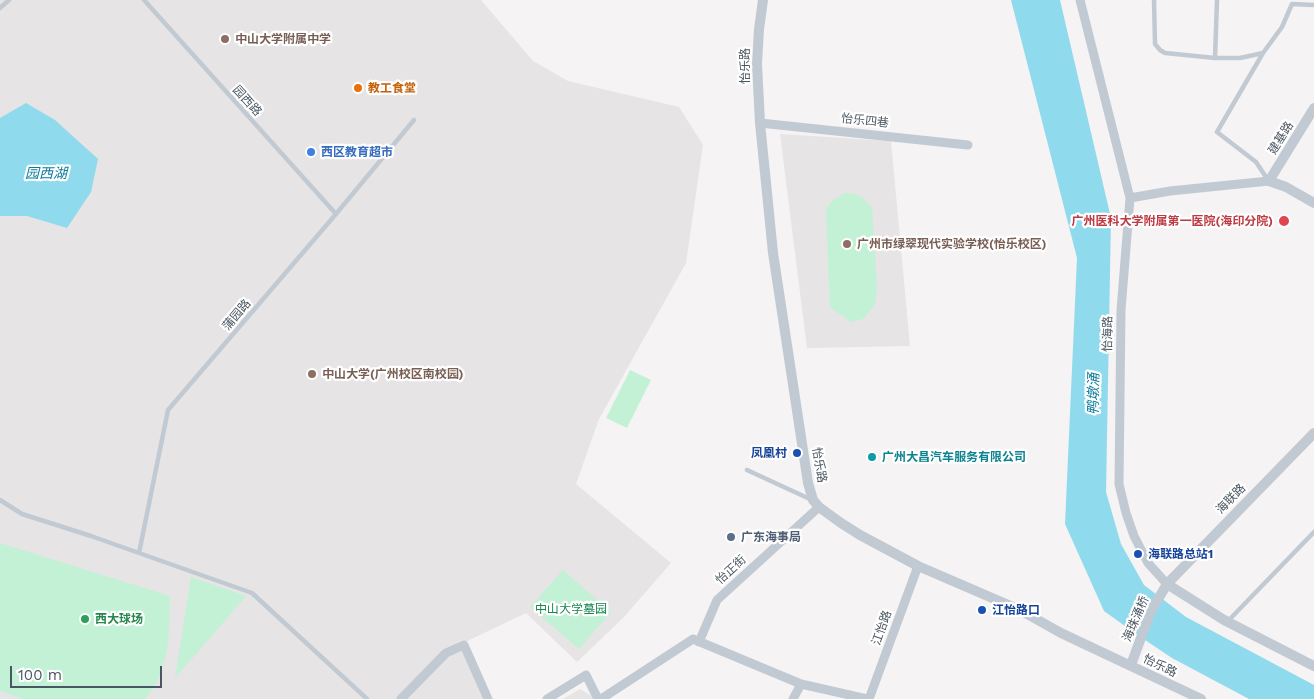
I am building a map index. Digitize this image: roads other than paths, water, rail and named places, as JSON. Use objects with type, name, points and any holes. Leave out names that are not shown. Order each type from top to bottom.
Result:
[{"type":"street","name":"怡乐路","points":[[763,0],[757,64],[760,123],[773,252],[808,483],[816,503],[860,535],[918,566],[1020,610],[1061,633],[1201,699]]},
{"type":"street","name":"怡海路","points":[[1080,0],[1130,198],[1121,310],[1119,484],[1134,536],[1148,563],[1166,584],[1227,622],[1314,666]]},
{"type":"street","name":"建基路","points":[[1269,181],[1314,108]]},
{"type":"street","name":"怡乐四巷","points":[[760,123],[968,145]]},
{"type":"street","points":[[1130,198],[1170,191],[1269,181],[1286,187],[1314,203]]},
{"type":"street","name":"海联路","points":[[1166,584],[1313,434]]},
{"type":"street","name":"怡正街","points":[[699,642],[717,600],[816,503]]},
{"type":"street","name":"江怡路","points":[[868,699],[918,566]]},
{"type":"street","name":"海珠涌桥","points":[[1131,665],[1150,613],[1166,584]]},
{"type":"street","points":[[547,699],[586,675],[600,699],[693,639],[801,684],[868,699]]},
{"type":"street","points":[[401,699],[446,652],[464,645],[488,699]]},
{"type":"street","points":[[792,699],[801,684]]},
{"type":"lane","points":[[0,8],[9,0]]},
{"type":"lane","name":"园西路","points":[[144,0],[336,214]]},
{"type":"lane","points":[[1154,0],[1155,44],[1166,53],[1215,58],[1240,58],[1263,54]]},
{"type":"lane","points":[[1215,58],[1217,0]]},
{"type":"lane","points":[[1269,181],[1256,162],[1217,132],[1263,54],[1282,27],[1293,2],[1314,5]]},
{"type":"lane","name":"蒲园路","points":[[140,553],[168,410],[414,120]]},
{"type":"lane","points":[[747,470],[816,503]]},
{"type":"lane","points":[[0,500],[22,514],[252,593],[368,699]]},
{"type":"lane","points":[[1227,622],[1314,532]]},
{"type":"lane","points":[[1308,538],[1314,541]]},
{"type":"water","name":"鸭墩涌","points":[[1011,0],[1060,0],[1111,218],[1106,492],[1121,544],[1144,585],[1186,617],[1314,685],[1314,699],[1249,699],[1172,658],[1136,634],[1104,611],[1065,524],[1077,258]]},
{"type":"water","name":"园西湖","points":[[26,103],[55,120],[98,159],[91,192],[67,228],[27,216],[0,216],[0,118]]},
{"type":"place","name":"中山大学附属中学","points":[[225,39]]},
{"type":"place","name":"教工食堂","points":[[358,88]]},
{"type":"place","name":"西区教育超市","points":[[311,152]]},
{"type":"place","name":"广州医科大学附属第一医院(海印分院)","points":[[1284,221]]},
{"type":"place","name":"广州市绿翠现代实验学校(怡乐校区)","points":[[847,244]]},
{"type":"place","name":"中山大学(广州校区南校园)","points":[[312,374]]},
{"type":"place","name":"凤凰村","points":[[797,453]]},
{"type":"place","name":"广州大昌汽车服务有限公司","points":[[872,457]]},
{"type":"place","name":"广东海事局","points":[[731,537]]},
{"type":"place","name":"海联路总站1","points":[[1138,554]]},
{"type":"place","name":"江怡路口","points":[[982,610]]},
{"type":"place","name":"西大球场","points":[[85,619]]},
{"type":"park label","name":"中山大学墓园","points":[[571,609]]}]
